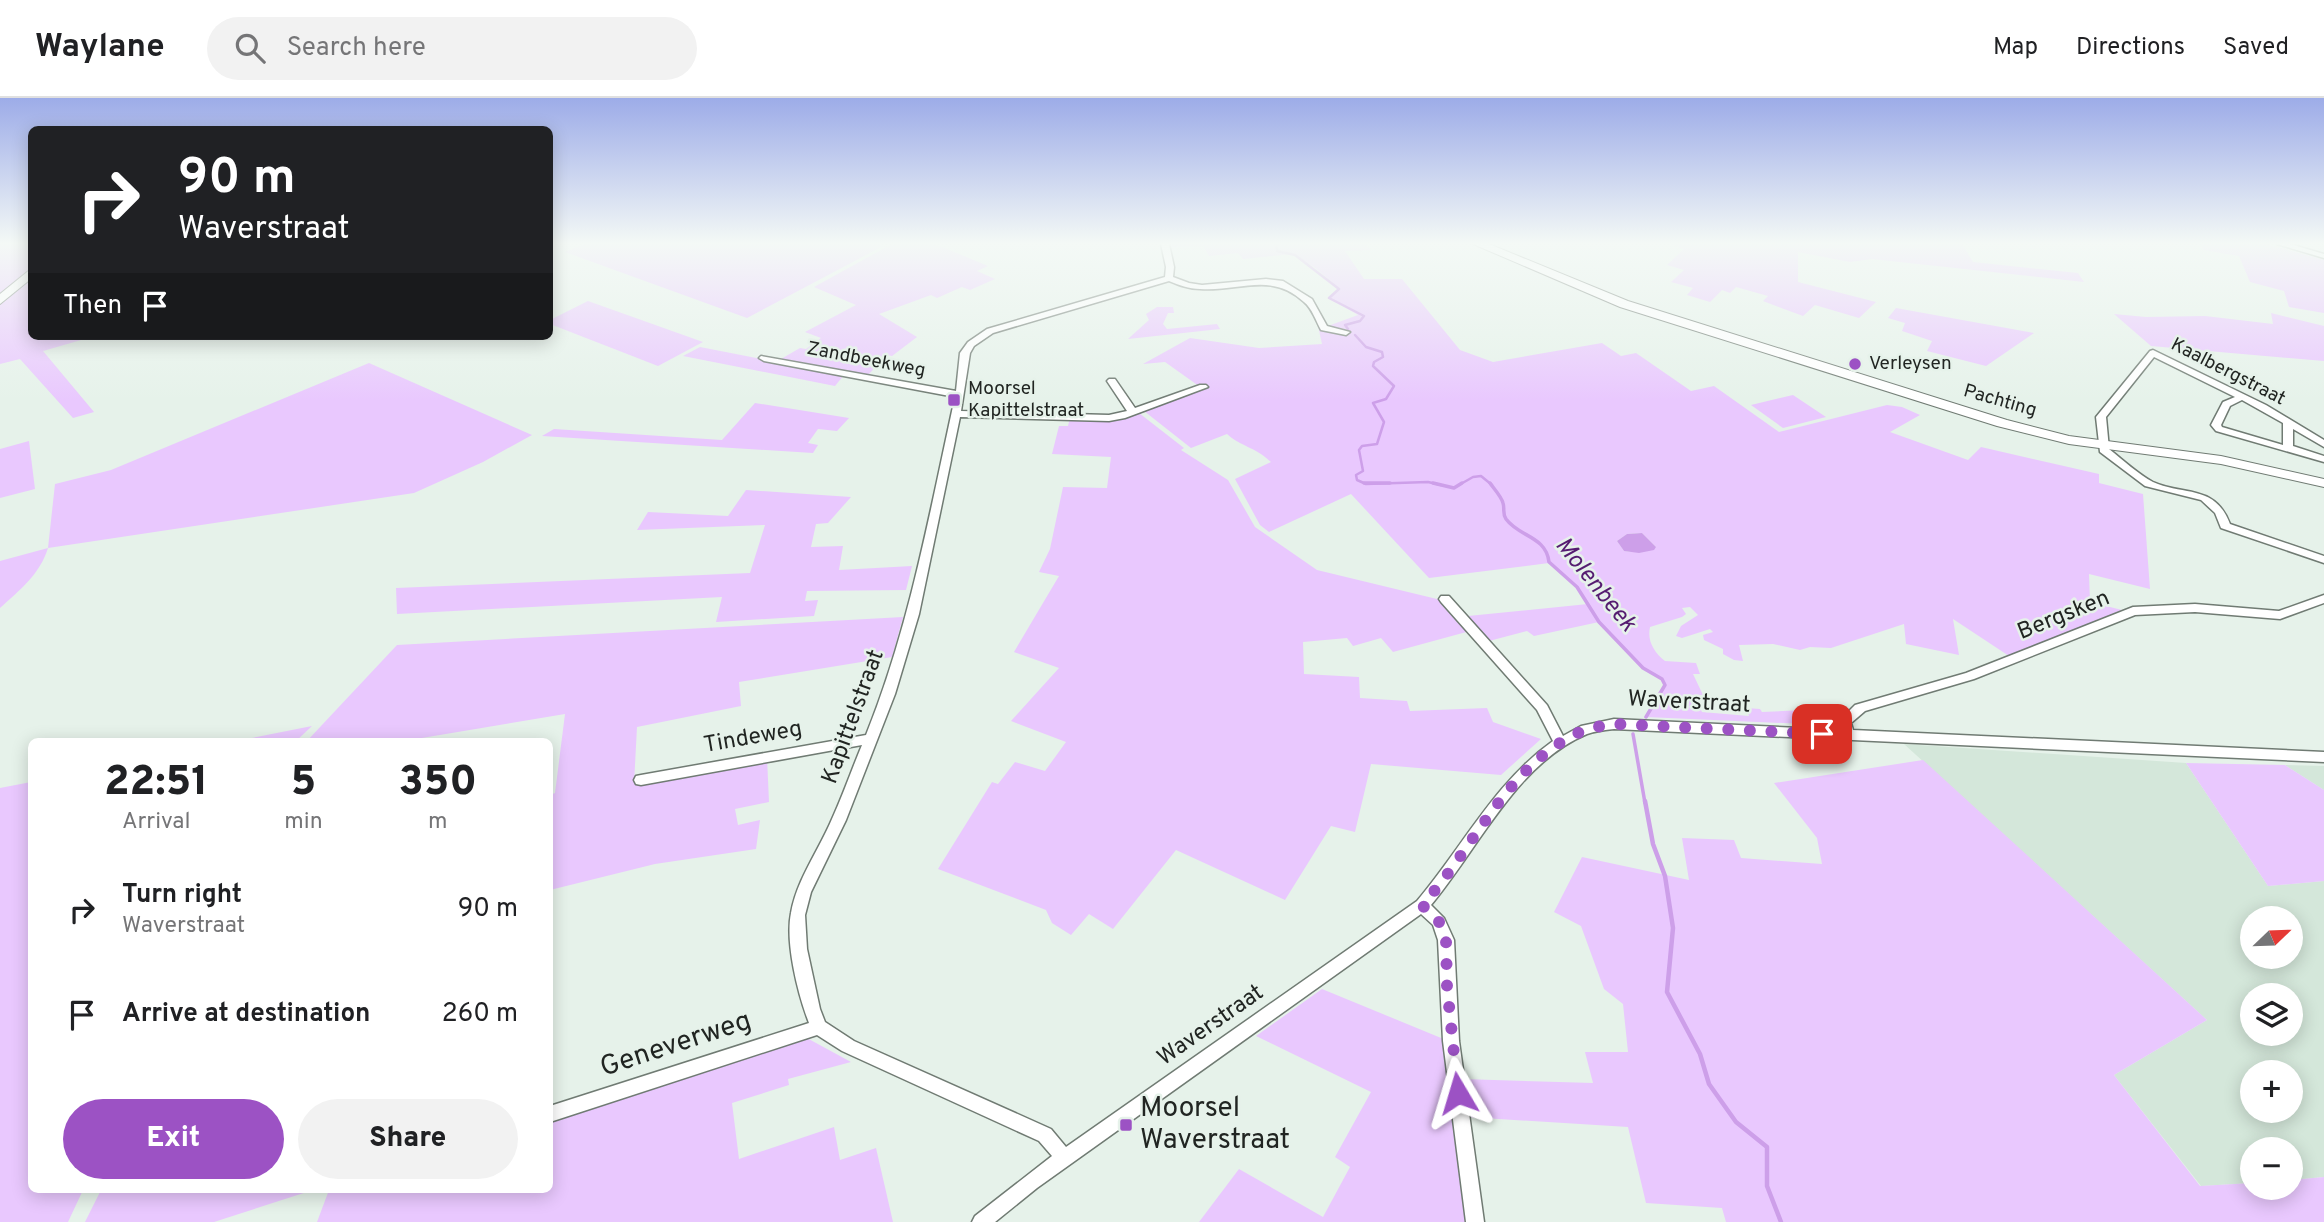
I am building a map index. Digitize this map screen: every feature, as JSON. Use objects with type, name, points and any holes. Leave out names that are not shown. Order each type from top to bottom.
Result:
[{"type":"main road","name":"Pachting","points":[[1608,296],[2002,423],[2104,446],[2221,460],[2324,483]]},
{"type":"street","name":"Kapittelstraat","points":[[819,1027],[812,1009],[799,949],[798,915],[804,892],[839,820],[873,738],[913,614],[960,395],[965,353],[971,344],[990,331],[1107,296]]},
{"type":"street","points":[[1301,296],[1309,301],[1324,328],[1346,332]]},
{"type":"street","name":"Kaalbergstraat","points":[[2104,446],[2099,425],[2101,417],[2153,353],[2288,421],[2324,444]]},
{"type":"street","name":"Zandbeekweg","points":[[764,358],[960,395]]},
{"type":"street","points":[[1112,381],[1133,412]]},
{"type":"street","points":[[956,414],[1109,418],[1203,387]]},
{"type":"street","points":[[2242,397],[2226,404],[2216,425],[2219,429],[2324,459]]},
{"type":"street","name":"Kaalbergstraat","points":[[2288,421],[2290,450]]},
{"type":"street","points":[[2104,446],[2110,457],[2149,484],[2209,501],[2220,512],[2224,526],[2324,560]]},
{"type":"street","points":[[1446,599],[1542,708],[1560,743]]},
{"type":"street","name":"Bergsken","points":[[1847,735],[1844,722],[1860,708],[1970,676],[2133,611],[2195,608],[2280,615],[2324,599]]},
{"type":"street","name":"Waverstraat","points":[[981,1222],[1031,1182],[1422,905],[1454,868],[1515,781],[1560,743],[1585,730],[1614,724],[2324,757]]},
{"type":"street","name":"Tindeweg","points":[[642,780],[873,738]]},
{"type":"street","points":[[1422,905],[1439,922],[1446,940],[1451,1041],[1475,1222]]},
{"type":"street","points":[[819,1027],[848,1046],[1045,1135],[1066,1159]]},
{"type":"street","name":"Geneverweg","points":[[553,1113],[819,1027]]},
{"type":"shaded area","points":[[8,296],[28,296],[28,340],[81,340],[43,351],[94,412],[73,418],[20,359],[0,364],[0,304]]},
{"type":"shaded area","points":[[688,296],[788,296],[747,318]]},
{"type":"shaded area","points":[[836,296],[927,296],[879,314],[917,337],[892,356],[887,355],[867,376],[781,359],[800,348],[806,349],[821,338],[805,332],[856,305]]},
{"type":"shaded area","points":[[1416,296],[1460,350],[1493,362],[1602,343],[1621,356],[1636,353],[1691,391],[1714,386],[1779,432],[1887,405],[1902,407],[1920,415],[1890,432],[1968,460],[1981,447],[2099,474],[2099,483],[2143,494],[2150,589],[2089,574],[2090,602],[2122,610],[2009,656],[1953,619],[1959,655],[1906,644],[1904,624],[1831,648],[1810,647],[1800,650],[1773,644],[1739,645],[1743,661],[1734,660],[1723,654],[1723,649],[1704,640],[1703,635],[1713,632],[1710,629],[1682,638],[1676,636],[1681,626],[1698,615],[1690,607],[1682,608],[1686,614],[1682,617],[1650,627],[1650,637],[1655,650],[1665,661],[1696,663],[1700,674],[1693,674],[1703,695],[1694,696],[1702,712],[1749,716],[1746,708],[1760,709],[1762,712],[1805,710],[1816,720],[1804,724],[1646,717],[1665,685],[1661,679],[1643,668],[1599,622],[1534,636],[1527,631],[1489,641],[1468,616],[1588,604],[1577,588],[1549,563],[1429,578],[1351,494],[1269,532],[1260,525],[1235,479],[1271,462],[1227,434],[1191,448],[1144,411],[1203,389],[1165,362],[1143,364],[1190,338],[1259,348],[1322,344],[1318,326],[1328,326],[1358,315],[1329,298]],"holes":[[[1642,533],[1656,547],[1624,551],[1617,541],[1627,534]]]},
{"type":"shaded area","points":[[1692,296],[1716,296],[1710,302]]},
{"type":"shaded area","points":[[1768,296],[1854,296],[1876,302],[1859,318],[1815,305],[1803,316],[1763,301]]},
{"type":"shaded area","points":[[2286,296],[2324,296],[2324,313],[2289,307]]},
{"type":"shaded area","points":[[588,301],[703,342],[658,366],[553,325],[553,318]]},
{"type":"shaded area","points":[[1157,307],[1173,307],[1174,313],[1168,313],[1163,324],[1167,329],[1217,324],[1220,329],[1128,339],[1149,320],[1146,314]]},
{"type":"shaded area","points":[[1896,308],[2034,333],[1986,366],[1927,351],[1932,341],[1902,331],[1905,323],[1888,318]]},
{"type":"shaded area","points":[[2271,313],[2324,326],[2324,361],[2151,346],[2114,314],[2146,317],[2205,316],[2273,324]]},
{"type":"shaded area","points":[[700,347],[844,375],[835,386],[683,356]]},
{"type":"shaded area","points":[[369,363],[532,435],[483,462],[414,493],[48,548],[55,484],[111,470]]},
{"type":"shaded area","points":[[1793,395],[1826,417],[1783,428],[1751,405]]},
{"type":"shaded area","points":[[755,403],[849,418],[837,431],[818,429],[808,443],[818,445],[813,453],[542,436],[554,429],[722,440]]},
{"type":"shaded area","points":[[1139,413],[1184,448],[1181,450],[1228,480],[1255,527],[1317,570],[1441,600],[1470,631],[1393,652],[1381,638],[1353,646],[1347,638],[1303,642],[1304,674],[1359,677],[1360,698],[1407,701],[1410,711],[1487,708],[1493,722],[1541,739],[1501,775],[1371,764],[1355,832],[1331,826],[1285,900],[1176,850],[1113,929],[1089,914],[1071,935],[1052,923],[1046,910],[938,869],[992,782],[998,784],[1015,762],[1045,771],[1066,742],[1011,721],[1059,668],[1014,652],[1059,576],[1039,572],[1050,549],[1063,487],[1107,488],[1111,457],[1052,454],[1059,426],[1068,426],[1070,418],[1129,417]]},
{"type":"shaded area","points":[[29,441],[35,489],[0,498],[0,449]]},
{"type":"shaded area","points":[[746,490],[851,497],[828,523],[816,524],[811,547],[843,546],[839,570],[912,566],[906,590],[807,591],[805,601],[818,600],[814,616],[716,622],[722,597],[397,614],[396,588],[750,573],[765,525],[637,530],[648,512],[728,516]]},
{"type":"shaded area","points":[[1642,533],[1656,547],[1654,550],[1639,553],[1624,551],[1617,541],[1627,534]]},
{"type":"shaded area","points":[[48,548],[35,574],[0,608],[0,561]]},
{"type":"shaded area","points":[[903,617],[892,657],[739,682],[741,706],[637,727],[634,784],[767,757],[769,802],[735,809],[738,825],[760,820],[756,849],[655,864],[553,889],[553,794],[565,714],[422,738],[310,738],[397,645]]},
{"type":"shaded area","points":[[312,726],[299,738],[252,738]]},
{"type":"shaded area","points":[[1904,744],[2186,763],[2268,886],[2324,881],[2324,1177],[2303,1179],[2303,1137],[2240,1137],[2240,1184],[2201,1186],[2114,1075],[2207,1020]]},
{"type":"shaded area","points":[[1923,760],[2207,1020],[2114,1075],[2200,1186],[2240,1184],[2240,1200],[2303,1200],[2303,1179],[2324,1177],[2324,1222],[1726,1222],[1722,1208],[1646,1203],[1628,1127],[1467,1117],[1462,1079],[1593,1083],[1585,1052],[1628,1052],[1623,1004],[1604,989],[1581,926],[1554,912],[1582,857],[1689,880],[1682,838],[1734,840],[1741,858],[1822,864],[1817,838],[1774,783]]},
{"type":"shaded area","points":[[2186,763],[2285,765],[2324,790],[2324,881],[2268,886]]},
{"type":"shaded area","points":[[2285,765],[2324,766],[2324,790]]},
{"type":"shaded area","points":[[28,783],[28,1193],[82,1193],[68,1222],[0,1222],[0,788]]},
{"type":"shaded area","points":[[1322,989],[1446,1040],[1471,1222],[1199,1222],[1239,1169],[1323,1217],[1350,1167],[1335,1157],[1371,1092],[1256,1036]]},
{"type":"shaded area","points":[[805,1037],[851,1062],[788,1079],[789,1085],[732,1103],[739,1159],[834,1127],[840,1160],[876,1148],[893,1222],[317,1222],[328,1193],[553,1193],[553,1115]]},
{"type":"shaded area","points":[[100,1193],[304,1193],[214,1222],[85,1222]]},
{"type":"waterway","name":"Molenbeek","points":[[1331,296],[1329,298],[1364,316],[1360,321],[1345,325],[1348,329]]},
{"type":"waterway","name":"Molenbeek","points":[[1355,335],[1366,347],[1382,352],[1383,357],[1374,362],[1373,366],[1394,386],[1386,399],[1373,403],[1384,422],[1377,444],[1362,446],[1359,450],[1363,471],[1356,475],[1357,480],[1366,484],[1428,482],[1441,485]]},
{"type":"waterway","name":"Molenbeek","points":[[1459,485],[1473,477],[1481,476],[1491,484]]},
{"type":"waterway","name":"Molenbeek","points":[[1364,483],[1390,483]]},
{"type":"waterway","name":"Molenbeek","points":[[1433,483],[1454,488],[1462,483]]},
{"type":"waterway","name":"Molenbeek","points":[[1491,484],[1502,500],[1504,515],[1511,525],[1543,547],[1549,562],[1577,587],[1599,622],[1643,668],[1662,679],[1665,685],[1646,717]]},
{"type":"waterway","name":"Molenbeek","points":[[1633,734],[1645,803]]},
{"type":"waterway","name":"Molenbeek","points":[[1645,801],[1653,844],[1665,876],[1673,928],[1667,992],[1700,1054],[1709,1084],[1736,1122],[1767,1147],[1767,1186],[1781,1222]]},
{"type":"place","name":"Verleysen","points":[[1855,364]]},
{"type":"place","name":"Moorsel Kapittelstraat","points":[[954,400]]},
{"type":"place","name":"Moorsel Waverstraat","points":[[1126,1125]]},
{"type":"route","points":[[1458,1093],[1451,1041],[1446,940],[1439,922],[1422,905],[1454,868],[1515,781],[1560,743],[1585,730],[1614,724],[1822,734]]}]
